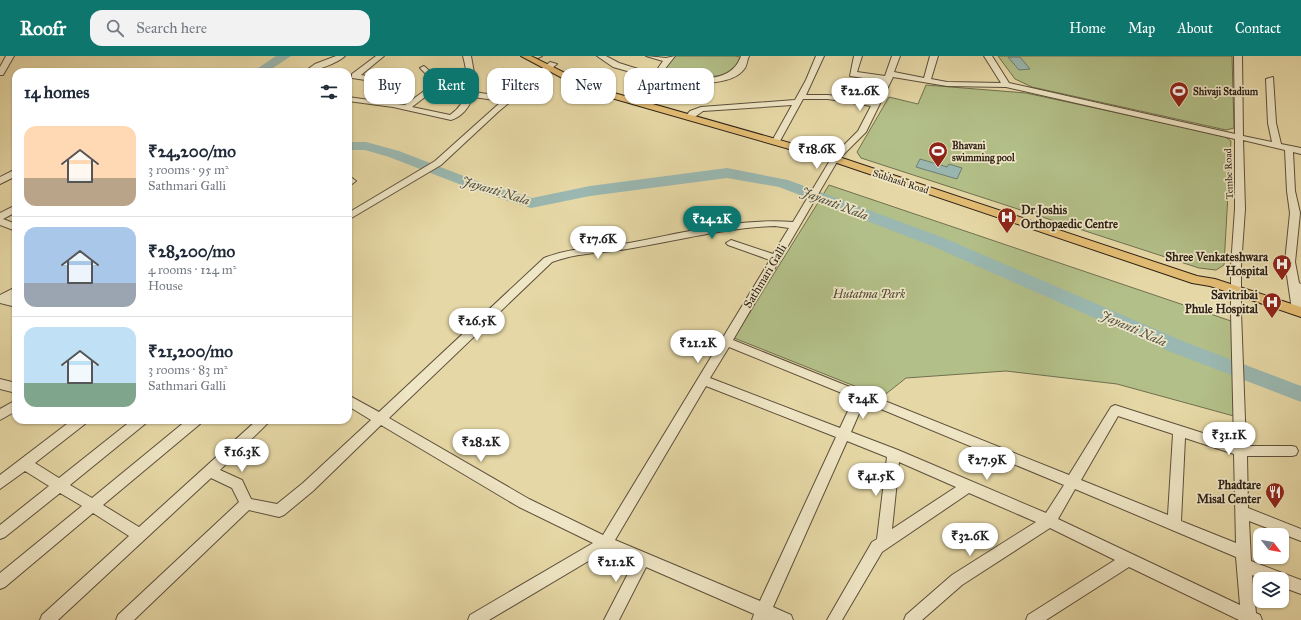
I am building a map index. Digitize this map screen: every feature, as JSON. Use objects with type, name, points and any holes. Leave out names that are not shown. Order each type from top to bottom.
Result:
[{"type":"main road","name":"Subhash Road","points":[[524,56],[550,66]]},
{"type":"main road","name":"Subhash Road","points":[[537,56],[550,66],[586,87],[624,97]]},
{"type":"main road","name":"Subhash Road","points":[[650,104],[838,157],[1196,280],[1211,282],[1299,311]]},
{"type":"street","points":[[0,73],[10,56]]},
{"type":"street","points":[[313,68],[318,64],[333,61],[341,56]]},
{"type":"street","points":[[365,68],[380,56]]},
{"type":"street","points":[[467,56],[470,68]]},
{"type":"street","points":[[601,56],[616,65],[627,68]]},
{"type":"street","points":[[650,56],[669,58],[662,68]]},
{"type":"street","points":[[714,78],[729,77],[740,70],[745,65],[746,56]]},
{"type":"street","points":[[777,139],[800,99],[820,56]]},
{"type":"street","points":[[858,56],[853,74],[947,84],[1006,85],[1301,151]]},
{"type":"street","name":"Sathmari Galli","points":[[606,543],[725,341],[814,195],[838,157],[862,132],[889,77],[896,56]]},
{"type":"street","points":[[927,81],[934,56]]},
{"type":"street","points":[[988,56],[1006,85]]},
{"type":"street","name":"Tembe Road","points":[[1238,56],[1238,157],[1240,209],[1236,266],[1236,312],[1242,512],[1249,619]]},
{"type":"street","points":[[364,69],[355,76],[364,78]]},
{"type":"street","points":[[1270,79],[1272,123],[1277,146]]},
{"type":"street","points":[[406,108],[423,95]]},
{"type":"street","points":[[691,115],[701,109],[828,96],[876,104]]},
{"type":"street","points":[[352,100],[406,108],[451,118],[457,114],[464,104]]},
{"type":"street","points":[[352,215],[438,163],[503,104]]},
{"type":"street","points":[[1289,149],[1291,190],[1298,207],[1290,262],[1298,287],[1299,311]]},
{"type":"street","points":[[0,181],[12,174]]},
{"type":"street","points":[[0,217],[12,210]]},
{"type":"street","points":[[0,221],[12,226]]},
{"type":"street","points":[[247,504],[279,511],[308,487],[548,260],[566,252],[628,246],[759,222],[796,225]]},
{"type":"street","points":[[731,243],[775,258]]},
{"type":"street","points":[[1,300],[12,293]]},
{"type":"street","points":[[1,300],[12,302]]},
{"type":"street","points":[[725,341],[1174,524],[1268,572]]},
{"type":"street","points":[[702,380],[894,454],[1049,521],[1249,619]]},
{"type":"street","points":[[0,384],[12,387]]},
{"type":"street","points":[[761,615],[861,396]]},
{"type":"street","points":[[352,402],[524,503],[761,615],[786,620]]},
{"type":"street","points":[[0,415],[12,407]]},
{"type":"street","points":[[911,620],[958,580],[1049,521],[1116,410],[1241,450],[1292,451]]},
{"type":"street","points":[[0,483],[76,424]]},
{"type":"street","points":[[0,534],[136,424]]},
{"type":"street","points":[[0,582],[191,424]]},
{"type":"street","points":[[47,620],[261,424]]},
{"type":"street","points":[[1174,524],[1179,431]]},
{"type":"street","points":[[884,542],[894,454]]},
{"type":"street","points":[[25,464],[140,535]]},
{"type":"street","points":[[209,471],[237,484],[247,504]]},
{"type":"street","points":[[834,620],[877,547],[968,486]]},
{"type":"street","points":[[123,620],[247,504]]},
{"type":"street","points":[[1242,512],[1301,535]]},
{"type":"street","points":[[475,620],[606,543]]},
{"type":"street","points":[[611,620],[643,559]]},
{"type":"street","points":[[1033,620],[1129,559]]},
{"type":"street","points":[[1289,582],[1301,587]]},
{"type":"green space","points":[[675,56],[735,56],[740,57],[742,60],[728,75],[714,76],[714,68],[666,68]]},
{"type":"green space","name":"Shivaji Stadium","points":[[998,56],[1232,56],[1234,128],[1226,130],[1032,87],[1015,79]]},
{"type":"green space","points":[[926,85],[1026,93],[1224,136],[1231,141],[1224,265],[1216,270],[1199,268],[861,158],[857,152],[889,97],[918,104]]},
{"type":"green space","name":"Hutatma Park","points":[[829,185],[1237,323],[1241,418],[1117,384],[1006,371],[906,378],[882,397],[734,338]]},
{"type":"water","points":[[1008,57],[1020,57],[1030,69],[1019,70]]},
{"type":"water","points":[[920,159],[947,167],[949,164],[962,168],[957,179],[916,167]]},
{"type":"waterway","name":"Jayanti Nala","points":[[265,68],[285,56]]},
{"type":"waterway","name":"Jayanti Nala","points":[[352,146],[366,146],[394,154],[482,188],[531,203],[590,191],[727,173],[783,183],[938,242],[1178,347],[1301,394]]},
{"type":"place","name":"Shivaji Stadium","points":[[1179,108]]},
{"type":"place","name":"Bhavani swimming pool","points":[[938,168]]},
{"type":"place","name":"Dr Joshis Orthopaedic Centre","points":[[1007,234]]},
{"type":"place","name":"Shree Venkateshwara Hospital","points":[[1282,281]]},
{"type":"place","name":"Savitribai Phule Hospital","points":[[1272,319]]},
{"type":"place","name":"Phadtare Misal Center","points":[[1275,509]]}]
